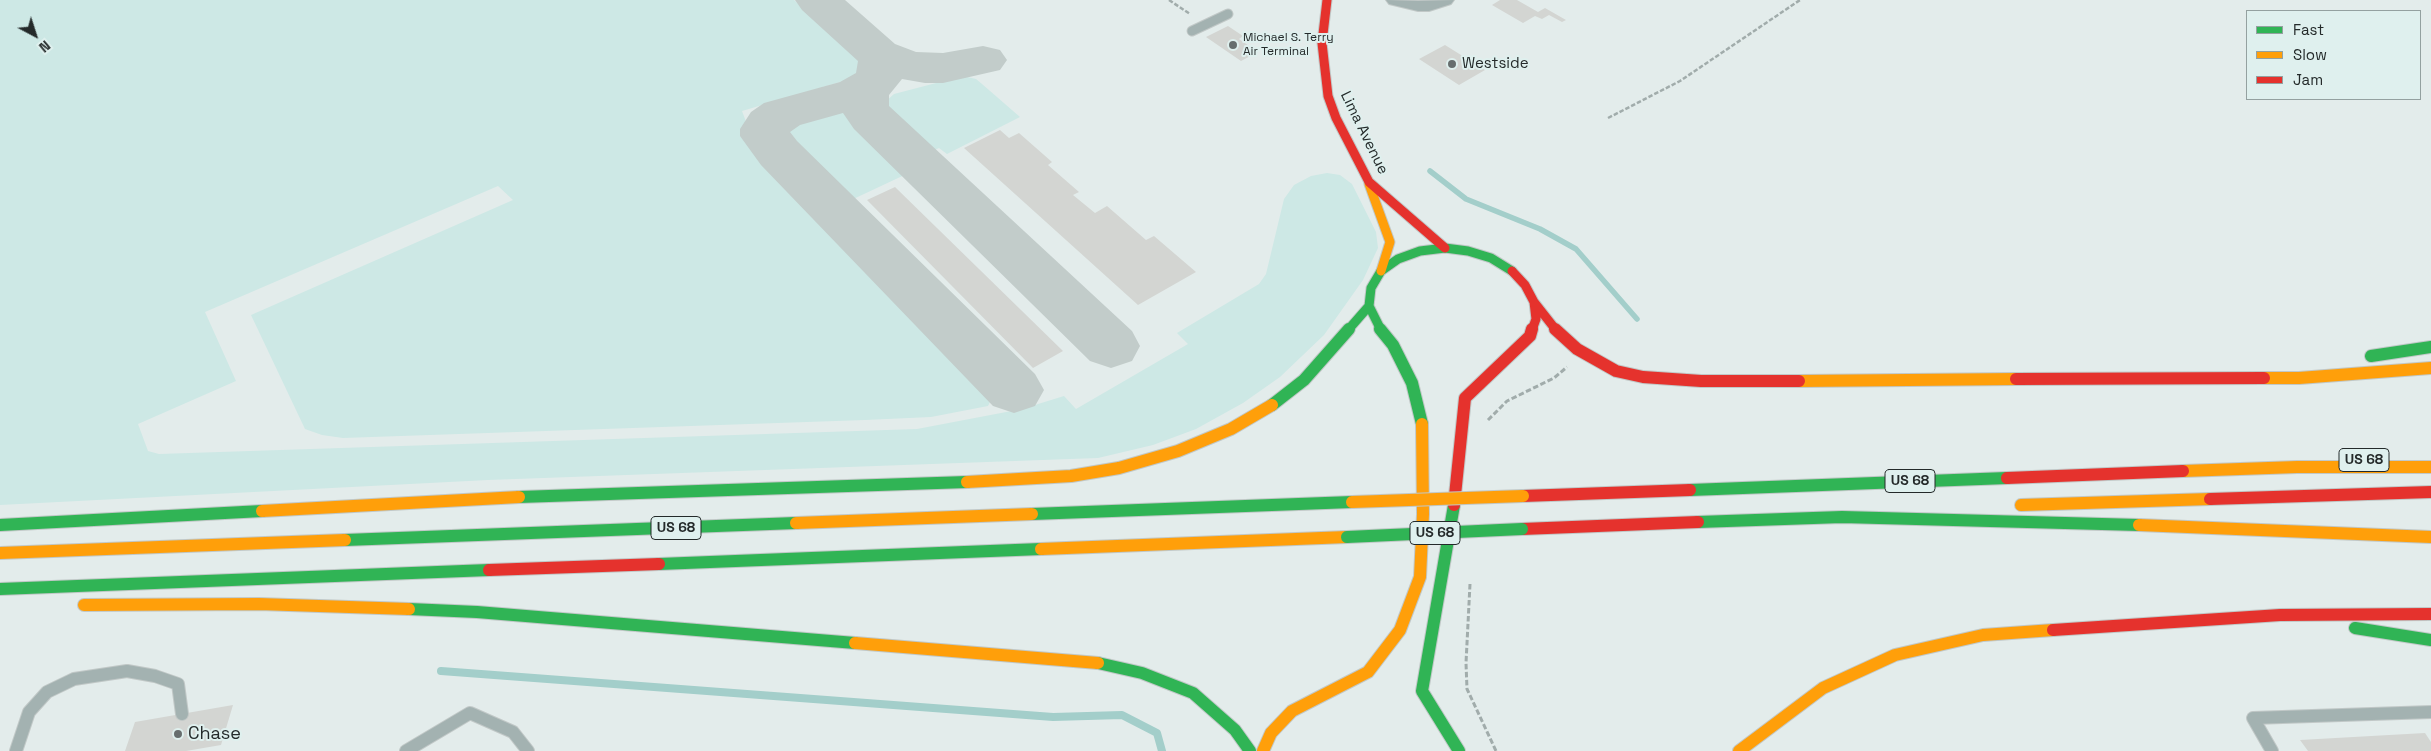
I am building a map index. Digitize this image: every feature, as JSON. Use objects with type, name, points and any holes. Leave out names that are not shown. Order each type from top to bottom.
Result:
[{"type":"main road","name":"Lima Avenue","points":[[1327,0],[1322,43],[1328,96],[1369,182],[1444,248]]},
{"type":"main road","points":[[1263,751],[1271,733],[1292,711],[1368,672],[1400,630],[1420,577],[1423,514],[1422,421],[1412,383],[1393,345],[1377,326],[1370,306],[1371,288],[1382,271],[1390,242],[1369,182]]},
{"type":"main road","points":[[1382,271],[1398,258],[1420,251],[1444,248],[1468,251],[1491,258],[1510,270],[1525,284],[1534,302],[1557,332],[1577,349],[1616,371],[1643,376],[1701,381],[2299,378],[2431,368]]},
{"type":"main road","points":[[1459,751],[1422,691],[1453,514],[1465,398],[1530,336],[1536,319],[1534,302]]},
{"type":"main road","points":[[0,525],[492,498],[989,482],[1071,476],[1119,468],[1178,451],[1231,429],[1269,407],[1304,380],[1370,306]]},
{"type":"main road","points":[[2359,358],[2431,347]]},
{"type":"main road","points":[[2188,378],[2293,366]]},
{"type":"main road","name":"US 68","points":[[0,553],[2297,467],[2412,455]]},
{"type":"main road","points":[[2297,467],[2431,467]]},
{"type":"main road","points":[[2014,505],[2431,492]]},
{"type":"main road","points":[[1842,517],[1937,508]]},
{"type":"main road","name":"US 68","points":[[0,589],[1842,517],[2191,526],[2431,536]]},
{"type":"main road","points":[[69,605],[157,603],[258,604],[477,612],[1092,662],[1142,673],[1193,693],[1235,730],[1250,751]]},
{"type":"main road","points":[[1739,751],[1823,688],[1895,655],[1984,635],[2280,615],[2431,614]]},
{"type":"main road","points":[[2280,615],[2431,640]]},
{"type":"street","points":[[1395,0],[1418,6],[1429,6],[1445,0]]},
{"type":"lane","points":[[1192,31],[1228,14]]},
{"type":"lane","points":[[16,751],[28,712],[47,692],[74,679],[127,671],[155,676],[178,684],[182,714]]},
{"type":"lane","points":[[2272,751],[2253,718],[2431,712]]},
{"type":"lane","points":[[406,751],[470,714],[513,732],[528,751]]},
{"type":"path","points":[[1169,0],[1204,25]]},
{"type":"path","points":[[1608,118],[1680,81],[1800,0]]},
{"type":"shaded area","points":[[0,0],[794,0],[863,64],[860,71],[847,80],[742,111],[754,143],[989,392],[991,400],[988,406],[931,417],[865,420],[343,438],[322,435],[305,429],[251,315],[513,200],[498,186],[205,312],[236,381],[138,424],[148,451],[159,454],[917,429],[1022,409],[1064,396],[1076,409],[1188,344],[1177,333],[1259,284],[1266,274],[1284,199],[1294,185],[1311,176],[1327,173],[1340,175],[1352,184],[1376,232],[1378,248],[1363,280],[1324,335],[1280,377],[1243,403],[1196,429],[1153,445],[1098,458],[488,480],[0,505]]},
{"type":"shaded area","points":[[963,76],[976,79],[1020,117],[947,154],[939,148],[928,153],[883,110],[884,103],[894,94]]},
{"type":"shaded area","points":[[833,112],[853,113],[913,171],[847,202],[779,132],[779,130],[787,125]]},
{"type":"building","points":[[1500,0],[1517,0],[1538,12],[1545,8],[1566,20],[1562,22],[1549,15],[1542,19],[1535,16],[1523,23],[1492,5]]},
{"type":"building","name":"Michael S. Terry Air Terminal","points":[[1228,26],[1243,36],[1239,39],[1258,52],[1241,61],[1206,37]]},
{"type":"building","name":"Westside","points":[[1445,45],[1485,70],[1459,85],[1419,59]]},
{"type":"building","points":[[1000,130],[1009,138],[1019,133],[1052,162],[1048,165],[1079,192],[1073,195],[1095,213],[1107,206],[1146,240],[1154,236],[1196,272],[1138,305],[964,148]]},
{"type":"building","points":[[895,187],[1063,351],[1033,368],[867,200]]},
{"type":"building","name":"Chase","points":[[233,705],[221,745],[186,751],[125,751],[135,722]]},
{"type":"building","points":[[2425,733],[2431,742],[2431,751],[2308,751],[2300,740]]},
{"type":"waterway","points":[[1430,171],[1466,199],[1540,229],[1576,249],[1637,319]]},
{"type":"waterway","points":[[441,671],[1053,717],[1122,715],[1157,733],[1162,751]]},
{"type":"taxiway","points":[[818,0],[878,54]]},
{"type":"taxiway","points":[[878,54],[906,65],[925,68],[943,68],[983,60]]},
{"type":"taxiway","points":[[878,54],[882,60],[879,77],[866,92],[863,101],[865,108],[872,118],[1111,346]]},
{"type":"taxiway","points":[[873,83],[857,93],[782,114],[769,123],[765,129],[765,136],[779,153],[1014,390]]},
{"type":"traffic: fast","points":[[1422,424],[1412,383],[1393,345],[1377,326],[1369,306],[1371,288],[1381,271],[1398,259],[1420,251],[1445,248],[1468,251],[1491,258],[1512,271]]},
{"type":"traffic: fast","points":[[1272,405],[1304,380],[1369,306]]},
{"type":"traffic: fast","points":[[2371,356],[2431,347]]},
{"type":"traffic: fast","points":[[1690,490],[2007,478]]},
{"type":"traffic: fast","points":[[519,497],[967,482]]},
{"type":"traffic: fast","points":[[1032,514],[1352,502]]},
{"type":"traffic: fast","points":[[1454,505],[1422,691],[1459,751]]},
{"type":"traffic: fast","points":[[0,525],[262,511]]},
{"type":"traffic: fast","points":[[1698,522],[1842,517],[2139,525]]},
{"type":"traffic: fast","points":[[345,540],[796,523]]},
{"type":"traffic: fast","points":[[1347,537],[1522,529]]},
{"type":"traffic: fast","points":[[659,564],[1041,549]]},
{"type":"traffic: fast","points":[[0,589],[489,570]]},
{"type":"traffic: fast","points":[[409,609],[477,612],[855,643]]},
{"type":"traffic: fast","points":[[2355,628],[2431,640]]},
{"type":"traffic: fast","points":[[1098,663],[1142,673],[1193,693],[1235,730],[1250,751]]},
{"type":"traffic: slow","points":[[1369,184],[1390,242],[1381,271]]},
{"type":"traffic: slow","points":[[2264,378],[2299,378],[2431,368]]},
{"type":"traffic: slow","points":[[1799,381],[2016,379]]},
{"type":"traffic: slow","points":[[967,482],[1071,476],[1119,468],[1178,451],[1231,429],[1272,405]]},
{"type":"traffic: slow","points":[[1263,751],[1271,733],[1292,711],[1368,672],[1400,630],[1420,577],[1423,514],[1422,424]]},
{"type":"traffic: slow","points":[[2183,471],[2297,467],[2431,467]]},
{"type":"traffic: slow","points":[[1352,502],[1523,496]]},
{"type":"traffic: slow","points":[[262,511],[519,497]]},
{"type":"traffic: slow","points":[[2021,505],[2210,499]]},
{"type":"traffic: slow","points":[[796,523],[1032,514]]},
{"type":"traffic: slow","points":[[2139,525],[2431,537]]},
{"type":"traffic: slow","points":[[1041,549],[1347,537]]},
{"type":"traffic: slow","points":[[0,553],[345,540]]},
{"type":"traffic: slow","points":[[84,605],[259,604],[409,609]]},
{"type":"traffic: slow","points":[[1739,751],[1823,688],[1895,655],[1983,635],[2053,630]]},
{"type":"traffic: slow","points":[[855,643],[1098,663]]},
{"type":"traffic: jam","points":[[1327,0],[1322,43],[1328,96],[1336,118],[1369,182],[1445,248]]},
{"type":"traffic: jam","points":[[1454,505],[1465,398],[1530,336],[1536,319],[1534,302],[1525,285],[1512,271]]},
{"type":"traffic: jam","points":[[1534,302],[1557,332],[1577,349],[1616,371],[1643,377],[1701,381],[1799,381]]},
{"type":"traffic: jam","points":[[2016,379],[2264,378]]},
{"type":"traffic: jam","points":[[2007,478],[2183,471]]},
{"type":"traffic: jam","points":[[1523,496],[1690,490]]},
{"type":"traffic: jam","points":[[2210,499],[2431,492]]},
{"type":"traffic: jam","points":[[1522,529],[1698,522]]},
{"type":"traffic: jam","points":[[489,570],[659,564]]},
{"type":"traffic: jam","points":[[2053,630],[2280,615],[2431,614]]},
{"type":"place","name":"Michael S. Terry Air Terminal","points":[[1233,45]]},
{"type":"place","name":"Westside","points":[[1452,64]]},
{"type":"place","name":"Chase","points":[[178,734]]}]
